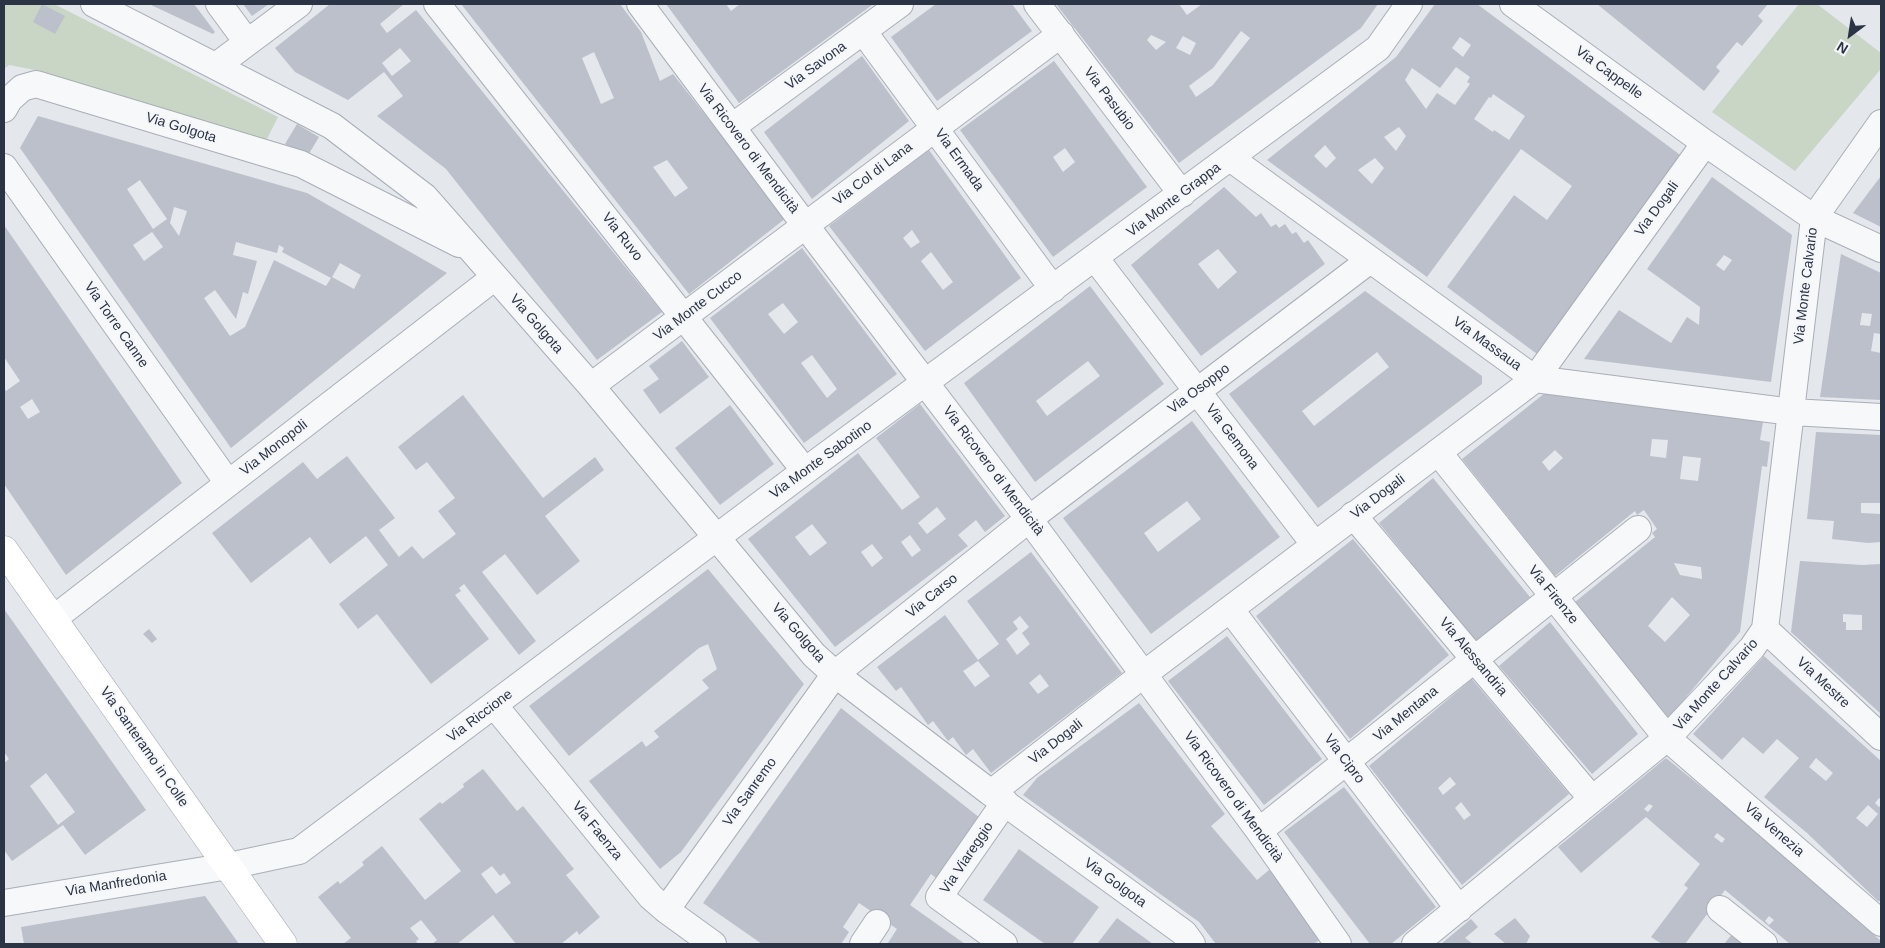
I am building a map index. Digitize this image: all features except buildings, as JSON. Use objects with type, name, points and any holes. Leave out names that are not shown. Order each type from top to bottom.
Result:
[{"type":"main road","name":"Via Santeramo in Colle","points":[[4,550],[283,944]]},
{"type":"street","name":"Via Golgota","points":[[94,4],[332,126],[425,197],[591,386],[814,655],[835,674],[998,798],[1184,933],[1192,944]]},
{"type":"street","points":[[219,4],[247,42]]},
{"type":"street","points":[[216,66],[299,4]]},
{"type":"street","name":"Via Ruvo","points":[[437,4],[805,471]]},
{"type":"street","name":"Via Ricovero di Mendicità","points":[[640,4],[805,225],[1029,519],[1259,831],[1338,944]]},
{"type":"street","name":"Via Pasubio","points":[[1037,4],[1182,194]]},
{"type":"street","name":"Via Monte Grappa","points":[[926,383],[1378,48],[1409,4]]},
{"type":"street","name":"Via Cappelle","points":[[1513,4],[1705,143],[1814,218],[1881,249]]},
{"type":"street","name":"Via Savona","points":[[732,127],[897,5]]},
{"type":"street","name":"Via Ermada","points":[[863,31],[1053,289]]},
{"type":"street","name":"Via Col di Lana","points":[[805,225],[1060,34]]},
{"type":"street","name":"Via Golgota","points":[[4,109],[9,100],[22,88],[36,84],[301,164],[471,250]]},
{"type":"street","points":[[1814,218],[1881,123]]},
{"type":"street","name":"Via Dogali","points":[[998,798],[1144,674],[1535,379],[1705,143]]},
{"type":"street","name":"Via Massaua","points":[[1230,158],[1535,379],[1792,412],[1881,417]]},
{"type":"street","name":"Via Torre Canne","points":[[4,167],[228,483]]},
{"type":"street","name":"Via Monte Calvario","points":[[1415,944],[1459,910],[1667,738],[1752,648],[1765,629],[1814,218]]},
{"type":"street","name":"Via Monte Cucco","points":[[591,386],[805,225]]},
{"type":"street","name":"Via Gemona","points":[[1095,258],[1315,545]]},
{"type":"street","name":"Via Osoppo","points":[[1029,519],[1370,260]]},
{"type":"street","name":"Via Monopoli","points":[[53,619],[495,277]]},
{"type":"street","name":"Via Monte Sabotino","points":[[717,537],[926,383]]},
{"type":"street","name":"Via Firenze","points":[[1438,452],[1667,738]]},
{"type":"street","name":"Via Alessandria","points":[[1354,515],[1592,799]]},
{"type":"street","name":"Via Carso","points":[[835,674],[1029,519]]},
{"type":"street","name":"Via Mentana","points":[[1259,831],[1638,530]]},
{"type":"street","name":"Via Riccione","points":[[229,866],[299,851],[717,537]]},
{"type":"street","name":"Via Cipro","points":[[1230,609],[1459,910]]},
{"type":"street","name":"Via Mestre","points":[[1765,629],[1881,737]]},
{"type":"street","name":"Via Sanremo","points":[[666,910],[835,674]]},
{"type":"street","name":"Via Faenza","points":[[494,705],[651,897],[713,944]]},
{"type":"street","name":"Via Venezia","points":[[1667,738],[1881,923]]},
{"type":"street","name":"Via Viareggio","points":[[998,798],[939,897],[1004,944]]},
{"type":"street","name":"Via Manfredonia","points":[[4,903],[229,866]]},
{"type":"street","points":[[1720,909],[1764,944]]},
{"type":"street","points":[[863,944],[877,923]]},
{"type":"green space","points":[[4,4],[54,4],[278,117],[266,141],[40,71],[9,65],[4,69]]},
{"type":"green space","points":[[1799,4],[1817,4],[1881,53],[1881,69],[1795,171],[1712,112]]}]
